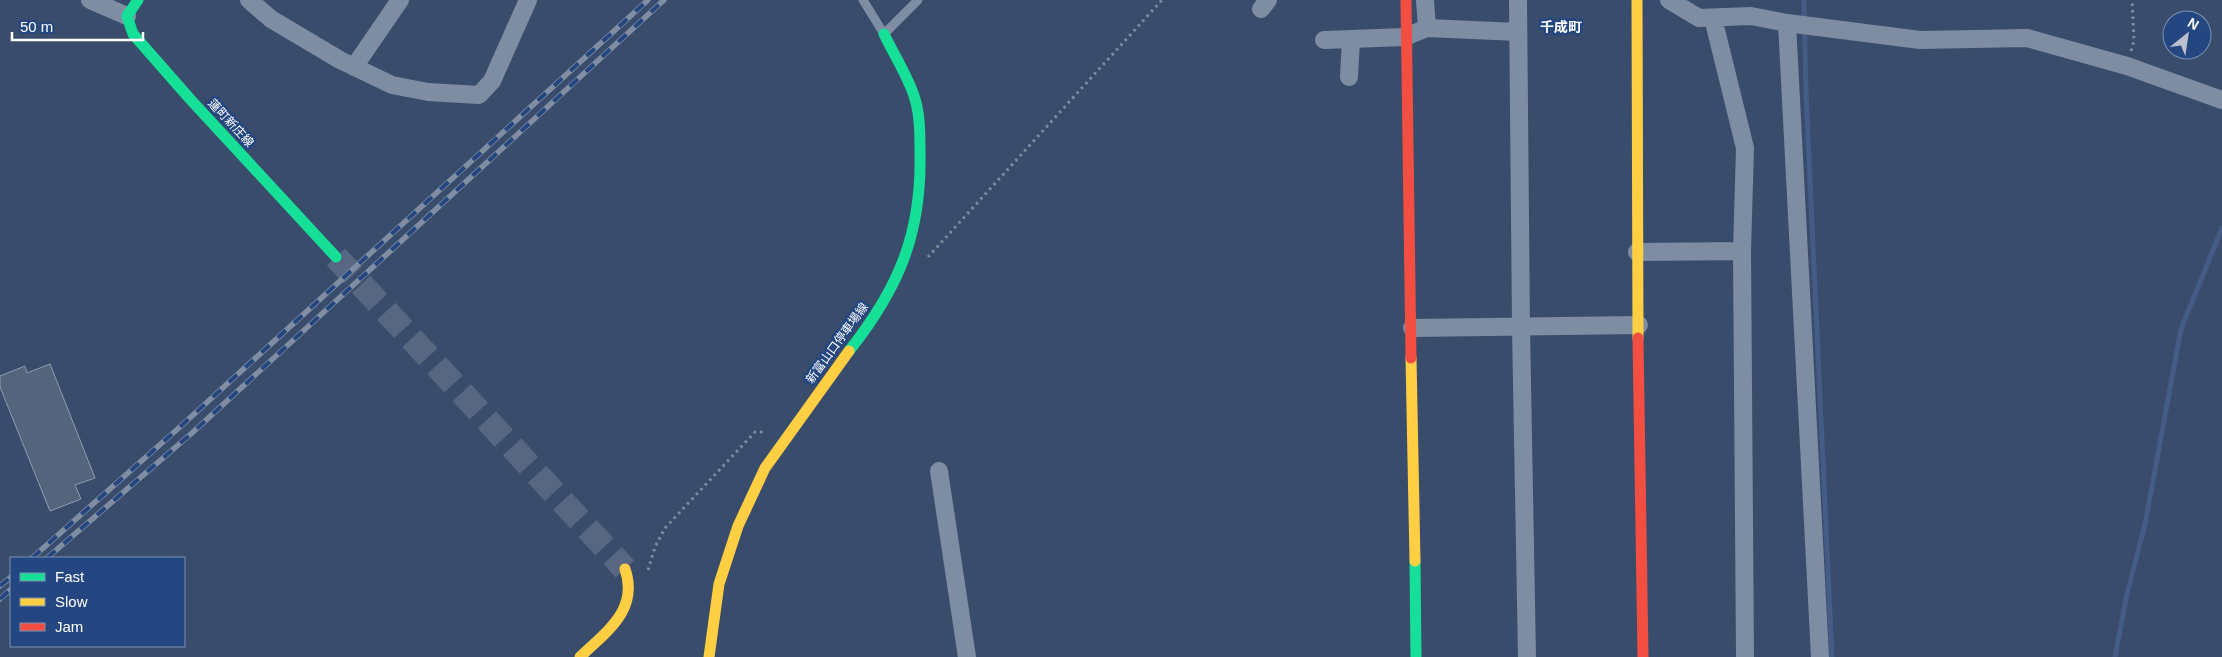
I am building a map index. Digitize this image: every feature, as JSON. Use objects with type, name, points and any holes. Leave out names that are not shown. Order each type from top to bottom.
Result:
[{"type":"street","points":[[90,0],[127,16],[138,0]]},
{"type":"street","points":[[354,67],[400,0]]},
{"type":"street","points":[[258,3],[271,18],[354,67],[392,85],[428,92],[480,95],[492,81],[528,0]]},
{"type":"street","points":[[1406,0],[1405,37],[1412,328],[1416,657]]},
{"type":"street","points":[[1425,0],[1427,28]]},
{"type":"street","points":[[1518,0],[1527,657]]},
{"type":"street","points":[[1637,0],[1643,657]]},
{"type":"street","points":[[1668,0],[1698,18],[1713,18],[1751,8],[1787,24],[1920,40],[2027,38],[2127,66],[2222,100]]},
{"type":"street","name":"蓮町新庄線","points":[[127,16],[133,34],[145,48],[336,257]]},
{"type":"street","points":[[1713,18],[1745,148],[1742,251],[1744,657]]},
{"type":"street","points":[[1787,24],[1820,657]]},
{"type":"street","points":[[1324,40],[1405,37],[1427,28],[1518,32]]},
{"type":"street","name":"新富山口停車場線","points":[[709,657],[719,584],[738,526],[765,468],[828,378],[872,322],[900,270],[914,231],[921,184],[920,141],[914,99],[884,34]]},
{"type":"street","points":[[1349,77],[1351,39]]},
{"type":"street","points":[[1638,252],[1742,251]]},
{"type":"street","points":[[1412,328],[1639,325]]},
{"type":"street","points":[[940,471],[967,657]]},
{"type":"street","points":[[580,657],[620,614],[629,598],[630,584],[625,570]]},
{"type":"lane","points":[[863,0],[884,34],[918,0]]},
{"type":"path","points":[[900,270],[930,255],[1162,0]]},
{"type":"path","points":[[2127,66],[2134,41],[2132,0]]},
{"type":"path","points":[[645,579],[655,547],[665,528],[755,432],[791,432]]},
{"type":"building","points":[[50,364],[95,478],[75,485],[81,499],[50,511],[0,387],[0,376],[25,366],[27,373]]},
{"type":"waterway","points":[[1804,0],[1806,93],[1832,657]]},
{"type":"waterway","points":[[2115,657],[2127,594],[2145,524],[2181,329],[2222,228]]},
{"type":"tunnel","points":[[336,257],[625,569]]},
{"type":"railway","points":[[33,557],[181,426],[648,0]]},
{"type":"railway","points":[[48,557],[192,433],[664,0]]},
{"type":"railway","points":[[0,586],[10,578]]},
{"type":"railway","points":[[0,599],[10,590]]},
{"type":"traffic: fast","points":[[138,0],[127,16],[133,34],[190,99],[336,257]]},
{"type":"traffic: fast","points":[[849,351],[866,328],[894,282],[912,234],[920,181],[920,132],[915,99],[884,34]]},
{"type":"traffic: fast","points":[[1415,561],[1416,657]]},
{"type":"traffic: slow","points":[[1637,0],[1638,338]]},
{"type":"traffic: slow","points":[[709,657],[719,584],[738,526],[765,468],[849,351]]},
{"type":"traffic: slow","points":[[1411,358],[1415,561]]},
{"type":"traffic: slow","points":[[580,657],[610,629],[624,608],[628,596],[625,569]]},
{"type":"traffic: jam","points":[[1406,0],[1411,358]]},
{"type":"traffic: jam","points":[[1638,338],[1643,657]]},
{"type":"district","name":"千成町","points":[[1561,27]]}]
